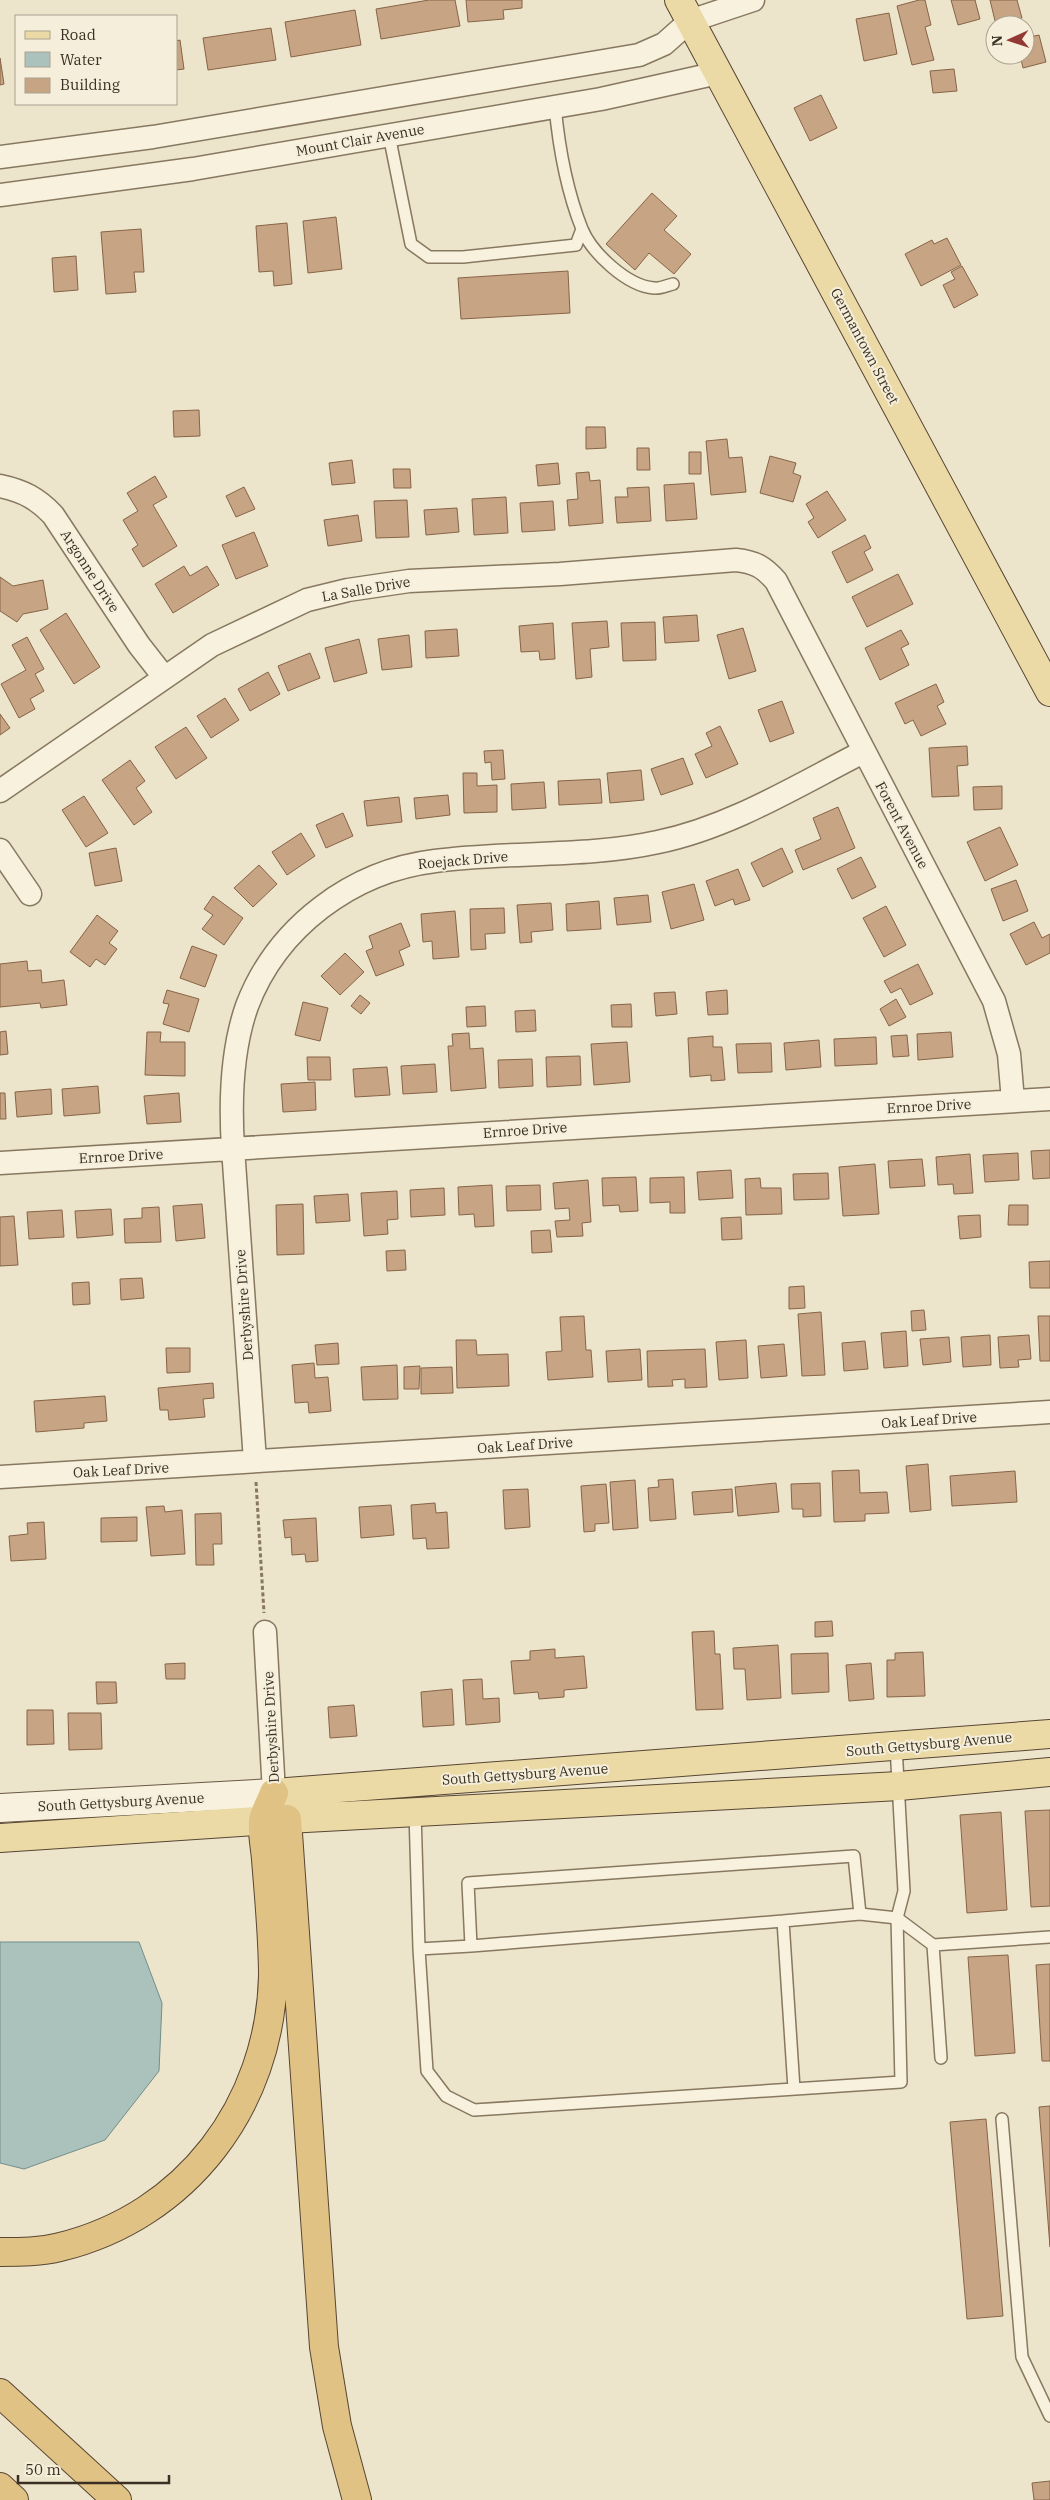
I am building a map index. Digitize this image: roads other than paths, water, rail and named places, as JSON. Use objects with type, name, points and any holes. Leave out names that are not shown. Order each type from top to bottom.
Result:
[{"type":"highway","points":[[274,1793],[324,2346],[337,2426],[357,2500]]},
{"type":"highway","points":[[0,2252],[29,2252],[60,2247],[118,2226],[151,2207],[176,2189],[198,2168],[223,2136],[239,2111],[260,2061],[272,1999],[275,1819]]},
{"type":"highway","points":[[0,2393],[117,2500]]},
{"type":"highway","points":[[0,2487],[14,2500]]},
{"type":"main road","name":"Germantown Street","points":[[684,10],[1050,692]]},
{"type":"main road","name":"South Gettysburg Avenue","points":[[0,1808],[274,1793],[1050,1734]]},
{"type":"main road","name":"South Gettysburg Avenue","points":[[0,1838],[275,1819],[899,1786],[1050,1772]]},
{"type":"street","points":[[0,157],[153,137],[639,55],[664,44],[684,10],[754,0]]},
{"type":"street","name":"Mount Clair Avenue","points":[[0,195],[193,169],[556,106],[675,84],[718,73]]},
{"type":"street","name":"Argonne Drive","points":[[0,486],[25,492],[39,500],[53,514],[139,645],[164,677]]},
{"type":"street","name":"La Salle Drive","points":[[0,792],[212,645],[308,600],[348,590],[409,581],[560,574],[736,560],[757,564]]},
{"type":"street","name":"Forent Avenue","points":[[757,564],[765,568],[776,581],[863,752],[994,1001],[1008,1054],[1013,1101]]},
{"type":"street","name":"Roejack Drive","points":[[233,1148],[234,1070],[237,1044],[254,989],[274,955],[287,939],[315,912],[341,893],[377,875],[416,864],[635,847],[685,836],[733,817],[863,752]]},
{"type":"street","points":[[0,850],[30,894]]},
{"type":"street","name":"Ernroe Drive","points":[[0,1163],[1050,1099]]},
{"type":"street","name":"Derbyshire Drive","points":[[233,1148],[255,1461]]},
{"type":"street","name":"Oak Leaf Drive","points":[[0,1477],[1050,1412]]},
{"type":"street","name":"Derbyshire Drive","points":[[265,1632],[274,1793]]},
{"type":"lane","points":[[556,106],[558,143],[568,190],[589,245],[623,276],[654,288],[673,284]]},
{"type":"lane","points":[[389,135],[411,244],[429,257],[464,257],[576,244],[582,229]]},
{"type":"lane","points":[[415,1812],[419,1949],[427,2071],[446,2096],[474,2110],[900,2082],[897,1918],[904,1891],[896,1746]]},
{"type":"lane","points":[[471,1946],[468,1883],[854,1856],[860,1914]]},
{"type":"lane","points":[[419,1949],[860,1914],[897,1918],[933,1945],[1050,1937]]},
{"type":"lane","points":[[783,1921],[794,2089]]},
{"type":"lane","points":[[933,1945],[941,2058]]},
{"type":"lane","points":[[1002,2118],[1022,2357],[1050,2416]]},
{"type":"water","points":[[0,1942],[139,1942],[162,2003],[159,2071],[105,2140],[24,2169],[0,2163]]}]
